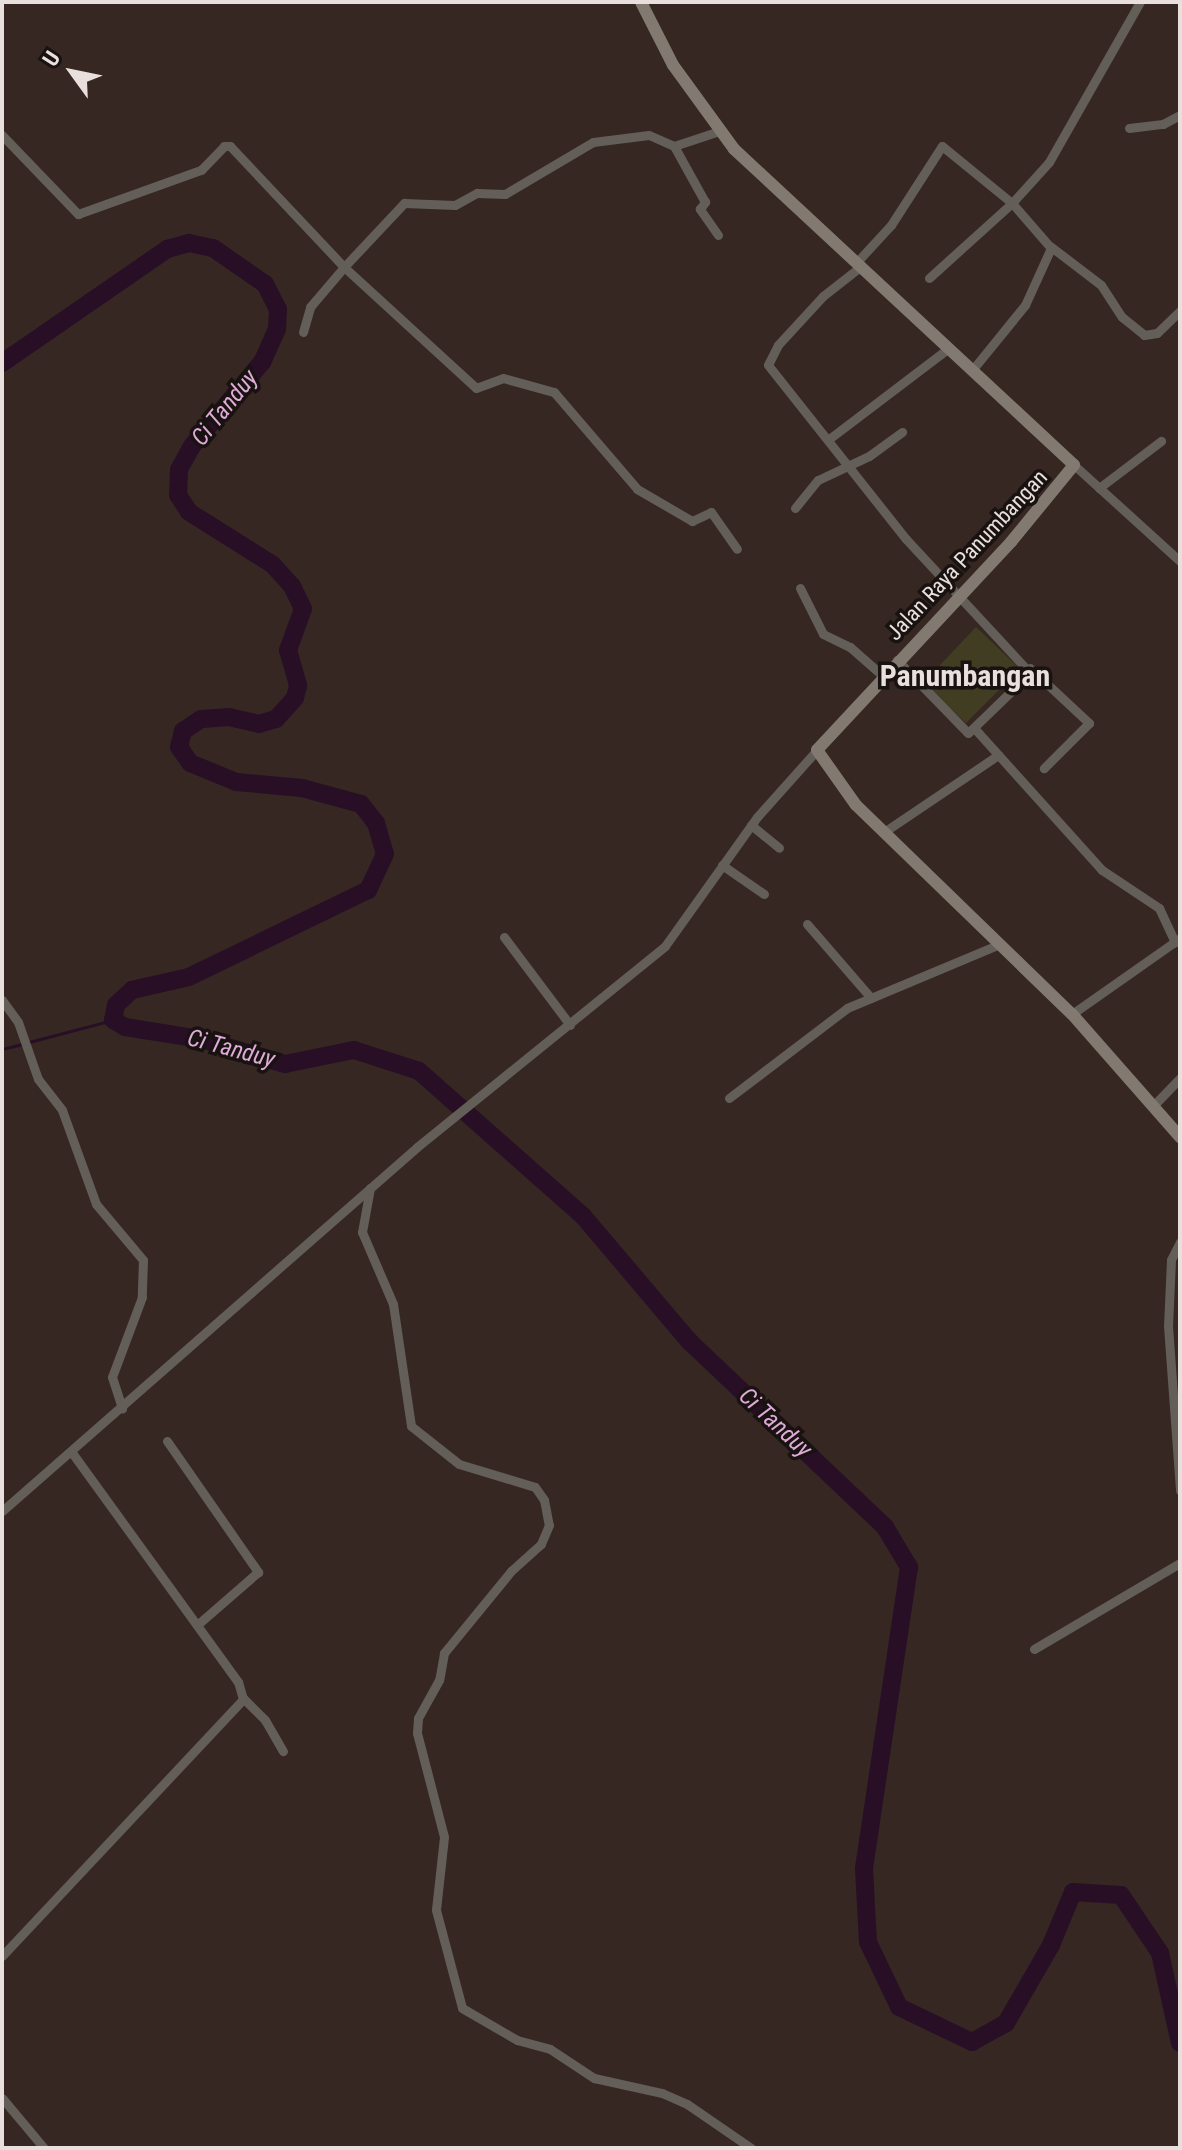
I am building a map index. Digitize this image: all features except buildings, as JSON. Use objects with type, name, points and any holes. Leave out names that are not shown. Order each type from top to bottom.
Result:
[{"type":"main road","name":"Jalan Raya Panumbangan","points":[[641,2],[673,65],[719,131],[1074,465],[957,600],[897,660],[817,750]]},
{"type":"main road","points":[[817,750],[839,785],[1072,1014],[1180,1137]]},
{"type":"street","points":[[929,278],[1012,203],[1049,162],[1140,2]]},
{"type":"street","points":[[1129,128],[1163,124],[1180,115]]},
{"type":"street","points":[[674,146],[719,131]]},
{"type":"street","points":[[303,332],[310,307],[404,203],[455,205],[477,193],[505,194],[593,142],[645,134],[674,146],[705,202],[700,209],[718,235]]},
{"type":"street","points":[[2,135],[78,214],[201,170],[224,146],[230,146],[344,267],[476,388],[503,378],[554,392],[637,489],[692,521],[711,512],[737,549]]},
{"type":"street","points":[[1044,768],[1089,723],[957,600],[767,361],[823,296],[858,265],[891,225],[942,146],[1012,203],[1050,246],[1101,285],[1122,317],[1144,335],[1157,333],[1180,311]]},
{"type":"street","points":[[973,369],[1025,305],[1050,246]]},
{"type":"street","points":[[829,439],[949,348]]},
{"type":"street","points":[[795,508],[818,480],[848,466],[902,432]]},
{"type":"street","points":[[1099,488],[1161,441]]},
{"type":"street","points":[[1074,465],[1180,561]]},
{"type":"street","points":[[800,588],[823,634],[850,647],[883,676]]},
{"type":"street","points":[[897,660],[964,731],[975,729],[1028,678],[1030,668]]},
{"type":"street","points":[[975,729],[1102,870],[1159,908],[1177,940],[1072,1014]]},
{"type":"street","points":[[2,1511],[72,1453],[417,1147],[570,1025],[677,934],[751,825],[817,750]]},
{"type":"street","points":[[884,832],[998,755]]},
{"type":"street","points":[[751,825],[779,848]]},
{"type":"street","points":[[722,865],[764,894]]},
{"type":"street","points":[[807,924],[871,998]]},
{"type":"street","points":[[504,937],[570,1025]]},
{"type":"street","points":[[729,1098],[812,1031],[871,998],[1000,944]]},
{"type":"street","points":[[2,1000],[18,1022],[32,1062],[62,1110],[99,1210],[143,1260],[142,1297],[111,1382],[122,1408]]},
{"type":"street","points":[[1153,1106],[1180,1078]]},
{"type":"street","points":[[370,1188],[363,1236],[393,1304],[411,1426],[459,1464],[535,1487],[549,1525],[541,1544],[511,1571],[444,1653],[439,1680],[418,1718],[444,1837],[436,1910],[462,2008],[517,2040],[550,2049],[594,2078],[662,2093],[687,2104],[751,2148]]},
{"type":"street","points":[[1180,1242],[1171,1260],[1168,1326],[1180,1491]]},
{"type":"street","points":[[167,1441],[258,1572],[197,1625]]},
{"type":"street","points":[[72,1453],[238,1682],[243,1698],[265,1720],[283,1751]]},
{"type":"street","points":[[1034,1649],[1180,1563]]},
{"type":"street","points":[[2,1956],[243,1698]]},
{"type":"street","points":[[2,2098],[44,2148]]},
{"type":"shaded area","points":[[976,627],[1020,669],[966,723],[923,683]]},
{"type":"waterway","name":"Ci Tanduy","points":[[2,363],[167,249],[189,243],[213,248],[265,284],[278,309],[277,329],[262,362],[192,446],[179,469],[178,495],[189,512],[273,565],[292,586],[303,609],[288,650],[298,686],[295,698],[276,719],[259,724],[229,717],[201,719],[183,731],[179,747],[190,763],[236,782],[302,788],[361,804],[376,823],[385,854],[368,890],[189,977],[132,990],[116,1005],[113,1020],[125,1027],[201,1039],[285,1064],[354,1050],[419,1071],[583,1216],[689,1341],[885,1527],[909,1567],[864,1869],[868,1942],[899,2007],[972,2042],[1006,2023],[1051,1945],[1073,1892],[1121,1895],[1160,1953],[1180,2043]]},
{"type":"waterway","points":[[29,1042],[113,1020]]},
{"type":"waterway","points":[[2,1049],[22,1044]]},
{"type":"district","name":"Panumbangan","points":[[965,676]]}]
